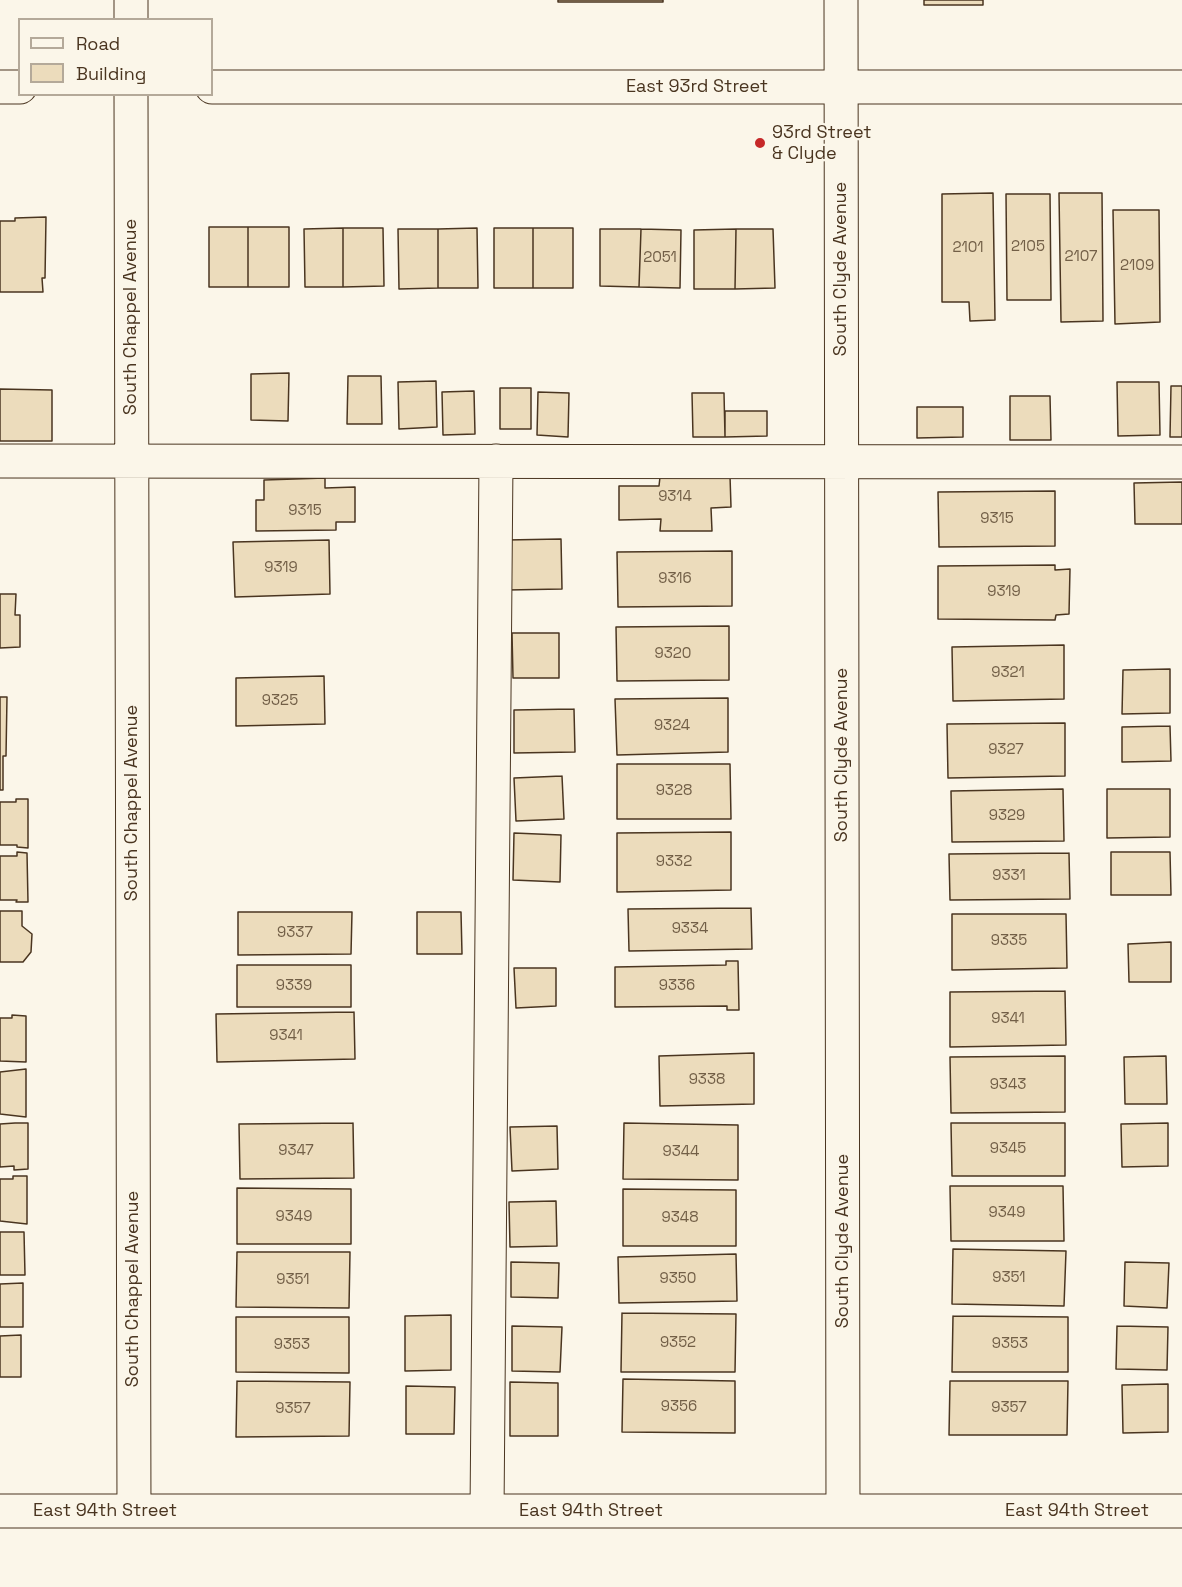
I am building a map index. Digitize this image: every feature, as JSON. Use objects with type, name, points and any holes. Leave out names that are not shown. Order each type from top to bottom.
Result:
[{"type":"street","points":[[131,0],[131,18]]},
{"type":"street","name":"South Clyde Avenue","points":[[841,0],[843,1511]]},
{"type":"street","points":[[0,87],[18,87]]},
{"type":"street","name":"East 93rd Street","points":[[213,87],[1182,87]]},
{"type":"street","name":"South Chappel Avenue","points":[[131,96],[134,1511]]},
{"type":"street","points":[[0,461],[1182,462]]},
{"type":"street","points":[[487,1511],[496,461]]},
{"type":"street","name":"East 94th Street","points":[[0,1511],[1182,1511]]},
{"type":"building","points":[[558,0],[663,0],[663,2],[558,2]]},
{"type":"building","points":[[924,0],[983,0],[983,5],[924,5]]},
{"type":"building","points":[[993,193],[995,320],[970,321],[969,302],[942,302],[942,194]]},
{"type":"building","points":[[1059,193],[1102,193],[1103,321],[1061,322]]},
{"type":"building","points":[[1006,194],[1050,194],[1051,300],[1007,300]]},
{"type":"building","points":[[1113,210],[1159,210],[1160,322],[1115,324]]},
{"type":"building","points":[[46,217],[43,292],[0,292],[0,221]]},
{"type":"building","points":[[209,227],[248,227],[248,287],[209,287]]},
{"type":"building","points":[[248,227],[289,227],[289,287],[248,287]]},
{"type":"building","points":[[343,228],[343,287],[305,287],[304,229]]},
{"type":"building","points":[[343,228],[383,228],[384,286],[343,287]]},
{"type":"building","points":[[477,228],[478,288],[438,288],[438,229]]},
{"type":"building","points":[[494,228],[533,228],[533,288],[494,288]]},
{"type":"building","points":[[533,228],[573,228],[573,288],[533,288]]},
{"type":"building","points":[[398,229],[438,229],[438,288],[399,289]]},
{"type":"building","points":[[600,229],[641,229],[639,287],[600,286]]},
{"type":"building","points":[[641,229],[681,230],[680,288],[639,287]]},
{"type":"building","points":[[736,229],[735,289],[694,289],[694,230]]},
{"type":"building","points":[[736,229],[773,229],[775,288],[735,289]]},
{"type":"building","points":[[289,373],[288,421],[251,420],[251,374]]},
{"type":"building","points":[[348,376],[381,376],[382,424],[347,424]]},
{"type":"building","points":[[436,381],[437,427],[399,429],[398,382]]},
{"type":"building","points":[[1117,382],[1159,382],[1160,435],[1118,436]]},
{"type":"building","points":[[1171,386],[1182,386],[1182,437],[1170,437]]},
{"type":"building","points":[[500,388],[531,388],[531,429],[500,429]]},
{"type":"building","points":[[0,389],[52,390],[52,441],[0,441]]},
{"type":"building","points":[[474,391],[475,434],[443,435],[442,392]]},
{"type":"building","points":[[538,392],[569,393],[568,437],[537,435]]},
{"type":"building","points":[[692,393],[724,393],[725,437],[693,437]]},
{"type":"building","points":[[1010,396],[1050,396],[1051,440],[1010,440]]},
{"type":"building","points":[[917,407],[963,407],[963,437],[917,438]]},
{"type":"building","points":[[725,411],[767,411],[767,436],[725,437]]},
{"type":"building","points":[[730,476],[731,507],[711,508],[712,531],[660,531],[661,519],[619,520],[619,486],[659,486],[660,477]]},
{"type":"building","points":[[325,478],[325,488],[355,487],[355,522],[336,522],[336,530],[256,531],[256,500],[264,500],[264,480]]},
{"type":"building","points":[[1182,482],[1182,524],[1135,524],[1134,483]]},
{"type":"building","points":[[1055,491],[1055,546],[939,547],[938,492]]},
{"type":"building","points":[[561,539],[562,589],[507,590],[506,540]]},
{"type":"building","points":[[329,540],[330,594],[235,597],[233,542]]},
{"type":"building","points":[[732,551],[732,606],[618,607],[617,552]]},
{"type":"building","points":[[1055,565],[1055,570],[1070,569],[1069,614],[1056,615],[1055,620],[938,619],[938,566]]},
{"type":"building","points":[[0,594],[16,594],[15,615],[20,615],[20,647],[0,648]]},
{"type":"building","points":[[729,626],[729,680],[617,681],[616,627]]},
{"type":"building","points":[[512,633],[559,633],[559,678],[513,678]]},
{"type":"building","points":[[1064,645],[1064,699],[953,701],[952,647]]},
{"type":"building","points":[[1170,669],[1170,713],[1122,714],[1123,670]]},
{"type":"building","points":[[324,676],[325,724],[236,726],[236,678]]},
{"type":"building","points":[[0,697],[7,697],[3,790],[0,790]]},
{"type":"building","points":[[728,698],[728,752],[617,755],[615,699]]},
{"type":"building","points":[[574,709],[575,752],[514,753],[514,710]]},
{"type":"building","points":[[1065,723],[1065,776],[948,778],[947,724]]},
{"type":"building","points":[[1170,726],[1171,761],[1122,762],[1122,727]]},
{"type":"building","points":[[617,764],[730,764],[731,819],[617,819]]},
{"type":"building","points":[[562,776],[564,819],[516,821],[514,778]]},
{"type":"building","points":[[1063,789],[1064,841],[952,842],[951,791]]},
{"type":"building","points":[[1107,789],[1170,789],[1170,837],[1107,838]]},
{"type":"building","points":[[16,799],[28,799],[28,848],[17,847],[17,845],[0,845],[0,802],[16,802]]},
{"type":"building","points":[[731,832],[731,890],[617,892],[617,833]]},
{"type":"building","points":[[514,833],[561,835],[560,882],[513,880]]},
{"type":"building","points":[[17,852],[27,853],[28,902],[0,900],[0,856],[17,856]]},
{"type":"building","points":[[1111,852],[1170,852],[1171,895],[1111,895]]},
{"type":"building","points":[[1069,853],[1070,899],[950,900],[949,854]]},
{"type":"building","points":[[751,908],[752,949],[629,951],[628,909]]},
{"type":"building","points":[[0,911],[22,911],[22,926],[32,934],[31,952],[23,962],[0,962]]},
{"type":"building","points":[[238,912],[352,912],[351,954],[238,955]]},
{"type":"building","points":[[417,912],[461,912],[462,954],[417,954]]},
{"type":"building","points":[[952,914],[1066,914],[1067,968],[952,970]]},
{"type":"building","points":[[1171,942],[1171,982],[1129,982],[1128,944]]},
{"type":"building","points":[[726,961],[738,961],[739,1010],[727,1010],[727,1006],[615,1007],[615,967],[726,965]]},
{"type":"building","points":[[237,965],[351,965],[351,1007],[237,1007]]},
{"type":"building","points":[[514,968],[556,968],[556,1006],[516,1008]]},
{"type":"building","points":[[1065,991],[1066,1045],[950,1047],[950,992]]},
{"type":"building","points":[[354,1012],[355,1059],[217,1062],[216,1014]]},
{"type":"building","points":[[12,1015],[26,1016],[26,1062],[0,1061],[0,1018],[12,1018]]},
{"type":"building","points":[[754,1053],[754,1104],[660,1106],[659,1056]]},
{"type":"building","points":[[1065,1056],[1065,1112],[951,1113],[950,1057]]},
{"type":"building","points":[[1166,1056],[1167,1104],[1125,1104],[1124,1057]]},
{"type":"building","points":[[26,1069],[26,1117],[0,1114],[0,1072]]},
{"type":"building","points":[[28,1123],[28,1169],[14,1170],[14,1166],[0,1167],[0,1124]]},
{"type":"building","points":[[353,1123],[354,1178],[240,1179],[239,1124]]},
{"type":"building","points":[[624,1123],[738,1125],[738,1180],[623,1179]]},
{"type":"building","points":[[951,1123],[1065,1123],[1065,1176],[952,1176]]},
{"type":"building","points":[[1168,1123],[1168,1166],[1122,1167],[1121,1124]]},
{"type":"building","points":[[557,1126],[558,1169],[512,1171],[510,1127]]},
{"type":"building","points":[[13,1176],[27,1176],[27,1224],[0,1221],[0,1179],[13,1179]]},
{"type":"building","points":[[950,1186],[1063,1186],[1064,1241],[951,1241]]},
{"type":"building","points":[[237,1188],[351,1189],[351,1244],[237,1244]]},
{"type":"building","points":[[623,1189],[736,1190],[736,1246],[623,1246]]},
{"type":"building","points":[[556,1201],[557,1246],[510,1247],[509,1202]]},
{"type":"building","points":[[0,1232],[24,1232],[25,1275],[0,1275]]},
{"type":"building","points":[[953,1249],[1066,1251],[1064,1306],[952,1304]]},
{"type":"building","points":[[237,1252],[350,1252],[349,1308],[236,1307]]},
{"type":"building","points":[[736,1254],[737,1301],[619,1303],[618,1257]]},
{"type":"building","points":[[511,1262],[559,1263],[558,1298],[511,1297]]},
{"type":"building","points":[[1125,1262],[1169,1263],[1167,1308],[1124,1306]]},
{"type":"building","points":[[23,1283],[23,1327],[0,1327],[0,1284]]},
{"type":"building","points":[[622,1313],[736,1314],[735,1372],[621,1372]]},
{"type":"building","points":[[451,1315],[451,1370],[405,1371],[405,1316]]},
{"type":"building","points":[[953,1316],[1068,1317],[1068,1372],[952,1372]]},
{"type":"building","points":[[236,1317],[349,1317],[349,1373],[236,1372]]},
{"type":"building","points":[[512,1326],[562,1327],[560,1372],[512,1371]]},
{"type":"building","points":[[1117,1326],[1168,1327],[1167,1370],[1116,1369]]},
{"type":"building","points":[[21,1335],[21,1377],[0,1377],[0,1336]]},
{"type":"building","points":[[623,1379],[735,1381],[735,1433],[622,1432]]},
{"type":"building","points":[[237,1381],[350,1382],[349,1436],[236,1437]]},
{"type":"building","points":[[950,1381],[1068,1381],[1067,1435],[949,1435]]},
{"type":"building","points":[[510,1382],[558,1383],[558,1436],[510,1436]]},
{"type":"building","points":[[1168,1384],[1168,1432],[1123,1433],[1122,1385]]},
{"type":"building","points":[[406,1386],[455,1387],[454,1434],[406,1434]]},
{"type":"place","name":"93rd Street & Clyde","points":[[760,143]]}]
